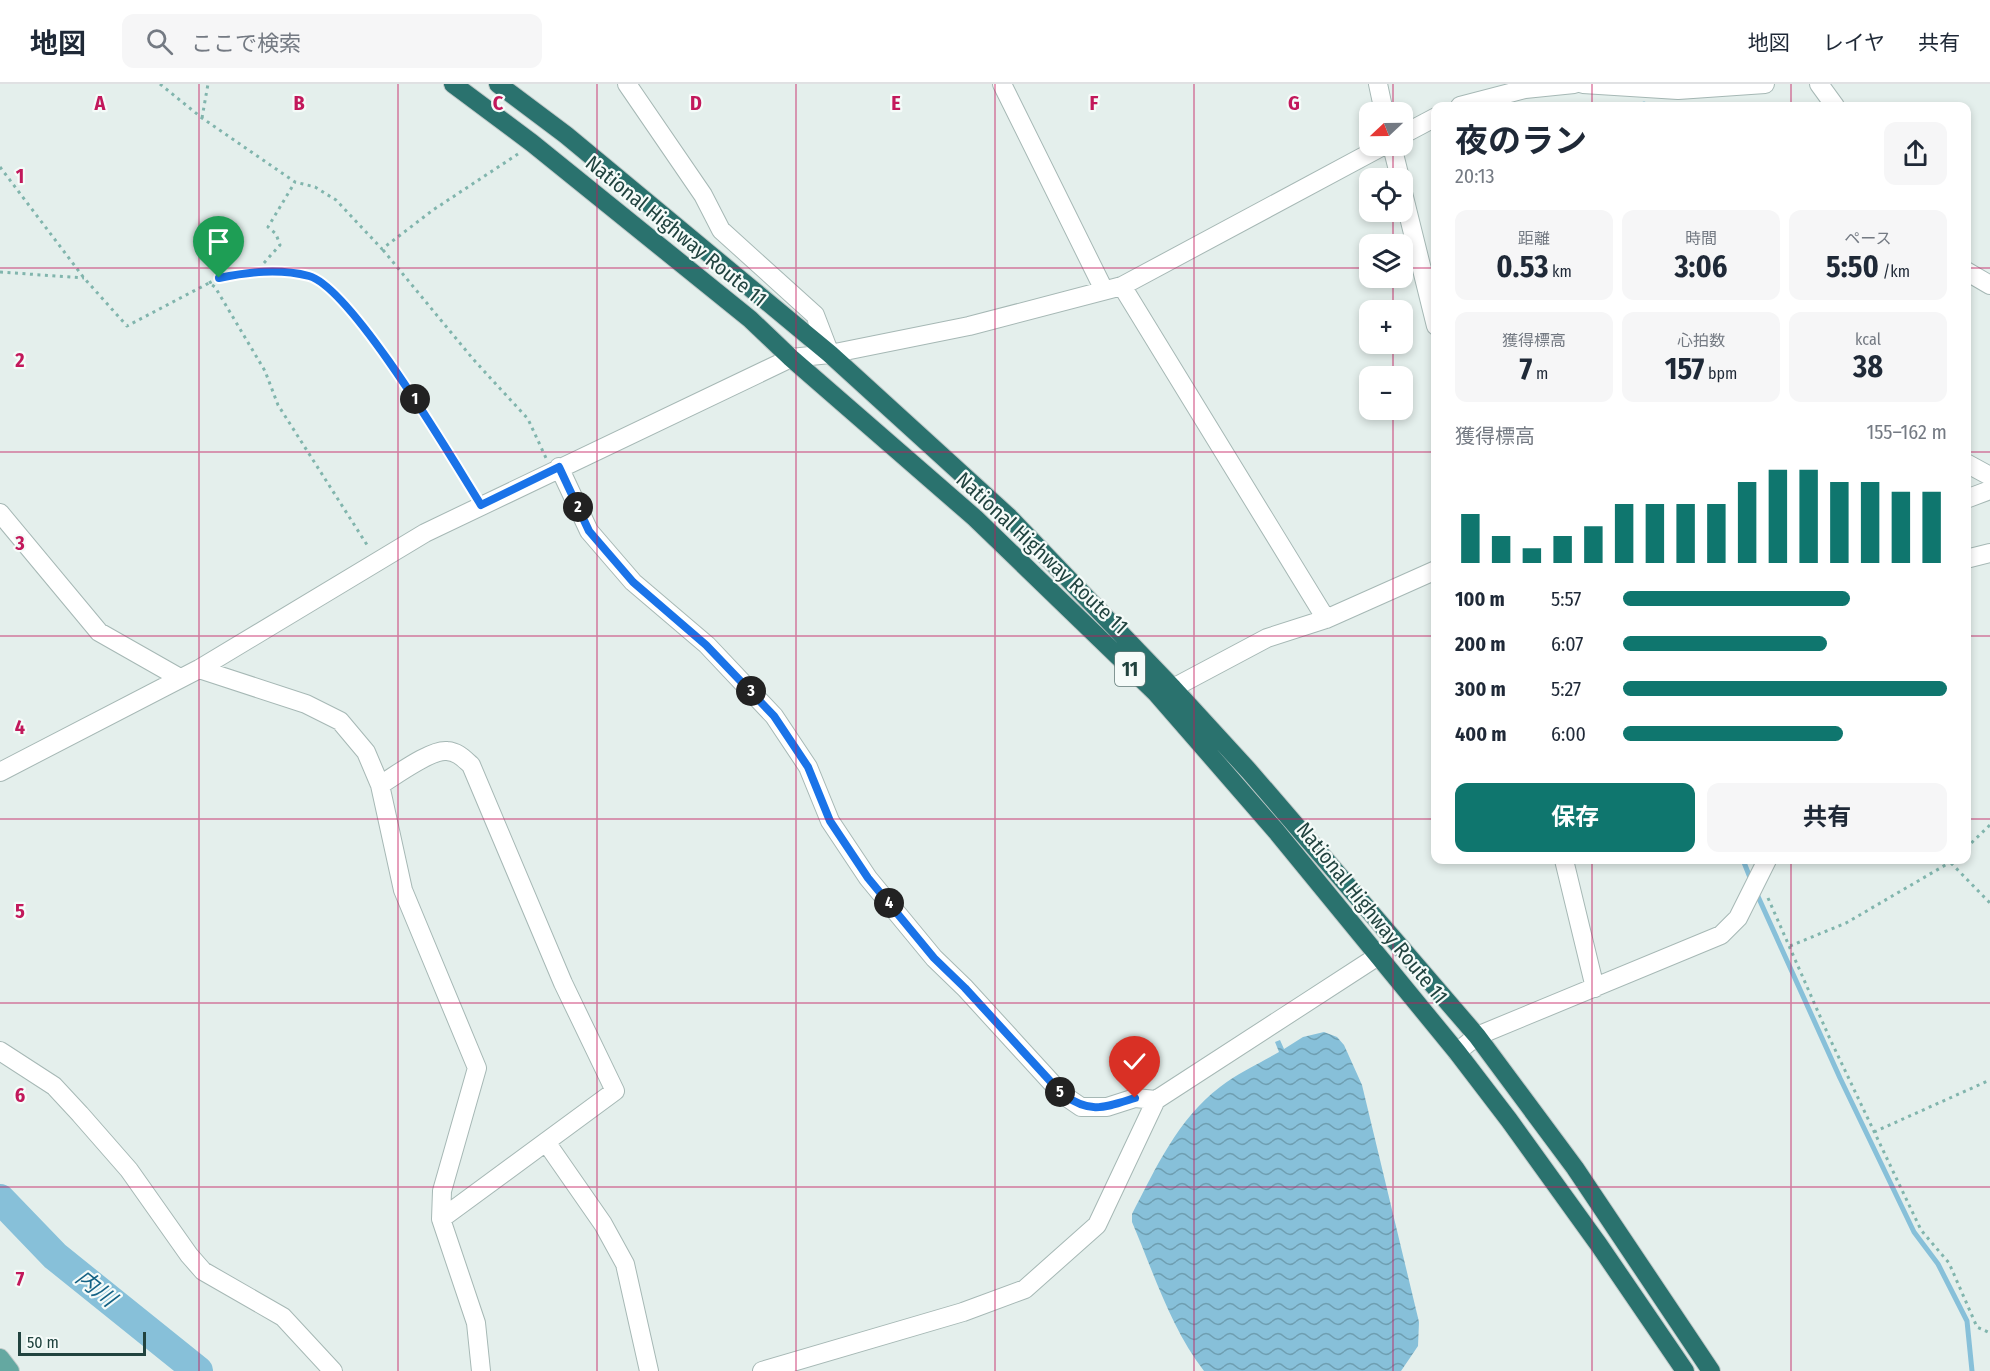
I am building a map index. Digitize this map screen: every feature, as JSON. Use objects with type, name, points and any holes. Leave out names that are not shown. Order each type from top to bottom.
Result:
[{"type":"highway","name":"National Highway Route 11","points":[[453,84],[532,143],[707,284],[975,518],[1164,690],[1249,771],[1477,1036],[1575,1168],[1711,1371]]},
{"type":"highway","name":"National Highway Route 11","points":[[498,84],[566,135],[830,354],[1009,518],[1164,690],[1457,1052],[1509,1119],[1592,1235],[1685,1371]]},
{"type":"main road","points":[[0,1358],[10,1371]]},
{"type":"street","points":[[627,84],[704,195],[721,230],[815,315],[830,354]]},
{"type":"street","points":[[1002,84],[1104,290]]},
{"type":"street","points":[[1378,84],[1382,102]]},
{"type":"street","points":[[1475,102],[1524,89],[1574,84]]},
{"type":"street","points":[[1583,84],[1678,90],[1765,84]]},
{"type":"street","points":[[1819,84],[1831,102]]},
{"type":"street","points":[[1413,129],[1431,120]]},
{"type":"street","points":[[0,772],[199,669],[425,533],[790,358],[830,354],[969,326],[1122,286],[1364,156]]},
{"type":"street","points":[[1410,222],[1431,306]]},
{"type":"street","points":[[1971,274],[1990,285]]},
{"type":"street","points":[[1122,286],[1326,620]]},
{"type":"street","points":[[1971,466],[1990,476]]},
{"type":"street","points":[[555,469],[589,531],[633,582],[706,645],[774,716],[808,767],[830,821],[868,878],[934,958],[965,988],[1062,1094],[1081,1107],[1107,1107],[1135,1098],[1156,1100]]},
{"type":"street","points":[[1971,497],[1990,490]]},
{"type":"street","points":[[0,513],[99,632],[180,678]]},
{"type":"street","points":[[1971,559],[1990,553]]},
{"type":"street","points":[[1164,690],[1267,638],[1326,620],[1431,572]]},
{"type":"street","points":[[199,669],[306,704],[340,721],[366,752],[380,785],[404,890],[477,1068],[442,1191],[441,1219],[476,1323],[481,1371]]},
{"type":"street","points":[[380,785],[431,755],[445,751],[459,754],[471,765],[562,983],[615,1091],[441,1219]]},
{"type":"street","points":[[1565,864],[1595,988]]},
{"type":"street","points":[[1457,1052],[1477,1036],[1722,935],[1738,918],[1759,877]]},
{"type":"street","points":[[767,1370],[963,1312],[1025,1289],[1097,1225],[1156,1100],[1378,956]]},
{"type":"street","points":[[0,1052],[54,1086],[80,1114],[129,1170],[189,1255],[203,1271],[283,1317],[333,1371]]},
{"type":"street","points":[[546,1142],[603,1224],[625,1264],[649,1371]]},
{"type":"path","points":[[160,84],[202,118],[295,182],[315,187],[336,200],[382,249],[473,359],[528,419],[555,469]]},
{"type":"path","points":[[202,118],[208,84]]},
{"type":"path","points":[[382,249],[433,210],[478,183],[532,143]]},
{"type":"path","points":[[0,167],[60,242],[84,278],[127,326],[219,278],[262,270],[311,277],[335,295],[396,369],[481,505]]},
{"type":"path","points":[[262,270],[263,264],[280,245],[276,234],[268,227],[295,182]]},
{"type":"path","points":[[0,272],[84,278]]},
{"type":"path","points":[[209,283],[215,287],[265,370],[278,405],[377,561]]},
{"type":"path","points":[[1971,843],[1990,825]]},
{"type":"path","points":[[1790,946],[1846,923],[1947,864]]},
{"type":"path","points":[[1955,864],[1990,903]]},
{"type":"path","points":[[1759,877],[1874,1132],[1921,1230],[1949,1263],[1977,1328],[1990,1333]]},
{"type":"path","points":[[1874,1132],[1990,1080]]},
{"type":"water","points":[[1324,1032],[1337,1037],[1344,1045],[1362,1085],[1419,1322],[1418,1346],[1401,1371],[1204,1371],[1192,1355],[1172,1318],[1132,1222],[1132,1214],[1169,1146],[1191,1114],[1205,1100],[1234,1077],[1279,1052],[1275,1042],[1280,1040],[1284,1049],[1303,1037]]},
{"type":"waterway","points":[[1745,864],[1751,880]]},
{"type":"waterway","points":[[1756,892],[1840,1078],[1914,1232],[1938,1264],[1967,1321],[1972,1371]]},
{"type":"waterway","name":"内川","points":[[0,1199],[55,1256],[198,1371]]},
{"type":"route","points":[[219,278],[262,270],[311,277],[335,295],[396,369],[481,505],[559,467],[589,531],[633,582],[706,645],[774,716],[808,767],[830,821],[868,878],[934,958],[965,988],[1062,1094],[1081,1107],[1107,1107],[1135,1098]]}]
